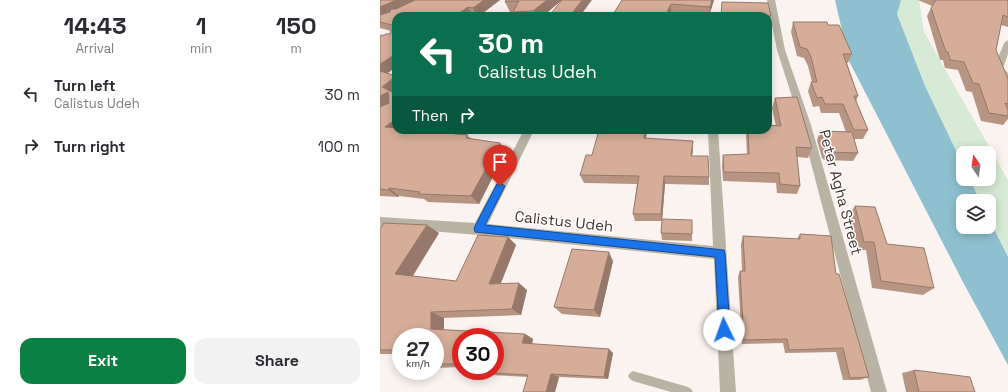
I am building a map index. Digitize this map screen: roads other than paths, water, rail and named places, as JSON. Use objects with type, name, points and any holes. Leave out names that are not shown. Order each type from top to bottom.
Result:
[{"type":"street","name":"Peter Agha Street","points":[[771,0],[781,50],[806,125],[879,392]]},
{"type":"street","points":[[380,36],[392,39]]},
{"type":"street","points":[[1008,43],[998,68],[1003,74],[1008,76]]},
{"type":"street","points":[[479,229],[528,134]]},
{"type":"street","points":[[713,134],[728,392]]},
{"type":"street","name":"Calistus Udeh","points":[[380,222],[479,229],[720,253]]},
{"type":"lane","points":[[633,376],[688,392]]},
{"type":"water","points":[[835,0],[901,0],[897,14],[925,86],[956,150],[956,186],[973,186],[977,194],[956,194],[956,234],[996,233],[1008,257],[1008,365],[964,284],[849,61]]}]
